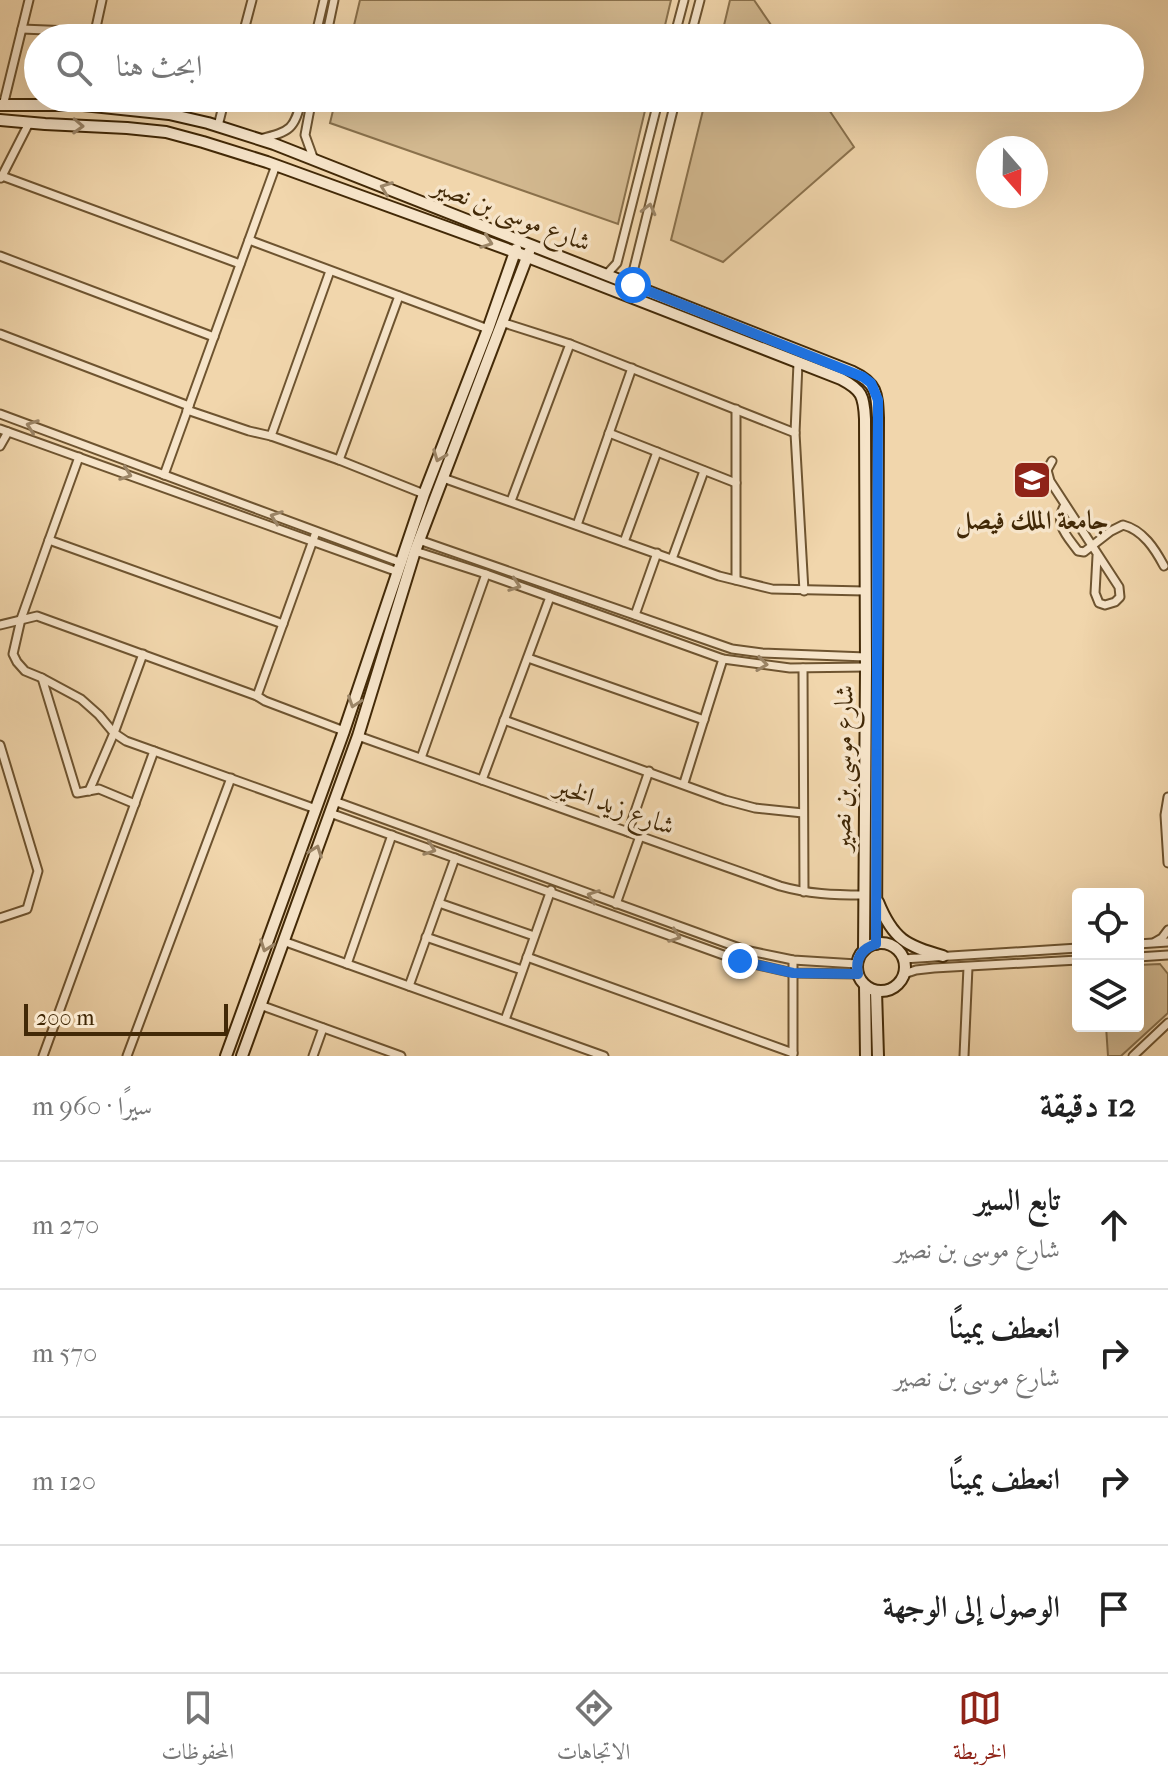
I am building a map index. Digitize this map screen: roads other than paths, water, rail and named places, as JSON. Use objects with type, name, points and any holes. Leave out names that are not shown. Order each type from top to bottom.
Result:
[{"type":"street","points":[[2,105],[29,0]]},
{"type":"street","points":[[97,24],[102,0]]},
{"type":"street","points":[[246,24],[252,0]]},
{"type":"street","points":[[318,24],[324,0]]},
{"type":"street","points":[[329,24],[334,0]]},
{"type":"street","points":[[678,24],[684,0]]},
{"type":"street","points":[[694,24],[700,0]]},
{"type":"street","name":"شارع موسى بن نصير","points":[[2,105],[24,105]]},
{"type":"street","name":"شارع موسى بن نصير","points":[[149,112],[218,126],[314,160],[853,385],[862,395],[865,419],[866,662],[864,950]]},
{"type":"street","points":[[218,126],[222,112]]},
{"type":"street","points":[[259,140],[282,134],[297,120],[299,112]]},
{"type":"street","points":[[309,112],[305,135],[314,160]]},
{"type":"street","points":[[606,275],[617,263],[655,112]]},
{"type":"street","points":[[633,285],[632,276],[673,112]]},
{"type":"street","name":"شارع موسى بن نصير","points":[[0,120],[166,132],[276,165],[517,246]]},
{"type":"street","points":[[29,123],[1,179],[240,264]]},
{"type":"street","points":[[164,475],[276,165]]},
{"type":"street","points":[[249,240],[488,329]]},
{"type":"street","points":[[226,1056],[344,731],[424,494],[517,246]]},
{"type":"street","points":[[242,1056],[358,736],[417,546],[529,251]]},
{"type":"street","name":"شارع موسى بن نصير","points":[[529,251],[633,285],[853,372],[871,383],[876,391],[876,944]]},
{"type":"street","points":[[0,256],[214,337]]},
{"type":"street","points":[[271,436],[330,271]]},
{"type":"street","points":[[339,460],[399,296]]},
{"type":"street","points":[[501,322],[570,344],[795,433]]},
{"type":"street","points":[[0,334],[188,408],[339,460],[424,494]]},
{"type":"street","points":[[511,501],[570,344]]},
{"type":"street","points":[[798,363],[795,433],[804,591]]},
{"type":"street","points":[[577,525],[632,368]]},
{"type":"street","points":[[736,409],[736,580]]},
{"type":"street","points":[[0,414],[316,532],[400,567]]},
{"type":"street","points":[[0,446],[4,431],[312,542],[400,567]]},
{"type":"street","points":[[609,433],[736,483]]},
{"type":"street","points":[[624,542],[657,452]]},
{"type":"street","points":[[79,457],[21,619],[13,654],[17,662],[25,671],[81,699],[126,741],[316,809]]},
{"type":"street","points":[[1052,461],[1047,474],[1119,587],[1120,597],[1105,605],[1099,603],[1095,593],[1097,556]]},
{"type":"street","points":[[672,559],[704,471]]},
{"type":"street","points":[[443,478],[719,576],[772,589],[865,591]]},
{"type":"street","points":[[1065,505],[1060,512],[1060,525],[1078,551],[1084,552],[1123,525],[1134,528],[1149,542],[1164,566]]},
{"type":"street","points":[[257,696],[316,532]]},
{"type":"street","points":[[49,540],[283,624]]},
{"type":"street","points":[[417,546],[723,659],[803,668],[866,662]]},
{"type":"street","points":[[417,546],[732,649],[866,662]]},
{"type":"street","points":[[635,615],[657,553]]},
{"type":"street","points":[[421,758],[486,574]]},
{"type":"street","points":[[482,780],[550,597]]},
{"type":"street","points":[[0,625],[37,616],[344,731]]},
{"type":"street","points":[[652,633],[655,623]]},
{"type":"street","points":[[89,791],[143,654]]},
{"type":"street","points":[[528,658],[704,720]]},
{"type":"street","points":[[684,783],[723,659]]},
{"type":"street","points":[[803,668],[804,892]]},
{"type":"street","points":[[42,678],[77,793],[99,789],[135,804]]},
{"type":"street","points":[[504,720],[725,800],[755,808],[803,813]]},
{"type":"street","name":"شارع زيد الخير","points":[[358,736],[780,886],[826,895],[863,895]]},
{"type":"street","points":[[0,745],[38,871],[27,909],[0,918]]},
{"type":"street","points":[[43,1056],[154,751]]},
{"type":"street","points":[[628,832],[649,771]]},
{"type":"street","points":[[127,1056],[231,778]]},
{"type":"street","points":[[1168,797],[1165,815],[1168,863]]},
{"type":"street","points":[[334,801],[745,950],[857,969]]},
{"type":"street","points":[[330,813],[740,961],[793,973],[857,969]]},
{"type":"street","points":[[347,964],[392,835]]},
{"type":"street","points":[[616,904],[640,836]]},
{"type":"street","points":[[409,986],[455,858]]},
{"type":"street","points":[[505,1020],[554,881]]},
{"type":"street","points":[[876,896],[889,925],[903,942],[943,956]]},
{"type":"street","points":[[439,903],[534,936]]},
{"type":"street","points":[[1152,943],[1162,938],[1168,930]]},
{"type":"street","points":[[426,937],[522,970]]},
{"type":"street","points":[[283,941],[604,1056]]},
{"type":"street","points":[[1144,944],[1168,942]]},
{"type":"street","points":[[866,1056],[865,986],[857,969],[864,950],[876,944],[894,947],[903,959],[904,974]]},
{"type":"street","points":[[903,959],[1072,948]]},
{"type":"street","points":[[1144,957],[1168,955]]},
{"type":"street","points":[[527,957],[793,1054],[793,960]]},
{"type":"street","points":[[865,986],[876,991],[888,990],[895,987],[904,974],[916,970],[1072,960]]},
{"type":"street","points":[[964,1056],[968,967]]},
{"type":"street","points":[[876,991],[878,1056]]},
{"type":"street","points":[[260,1005],[401,1056]]},
{"type":"street","points":[[1136,1055],[1168,1023]]},
{"type":"street","points":[[313,1056],[323,1028]]},
{"type":"street","points":[[570,1056],[574,1045]]},
{"type":"place","name":"جامعة الملك فيصل","points":[[1032,480]]}]
